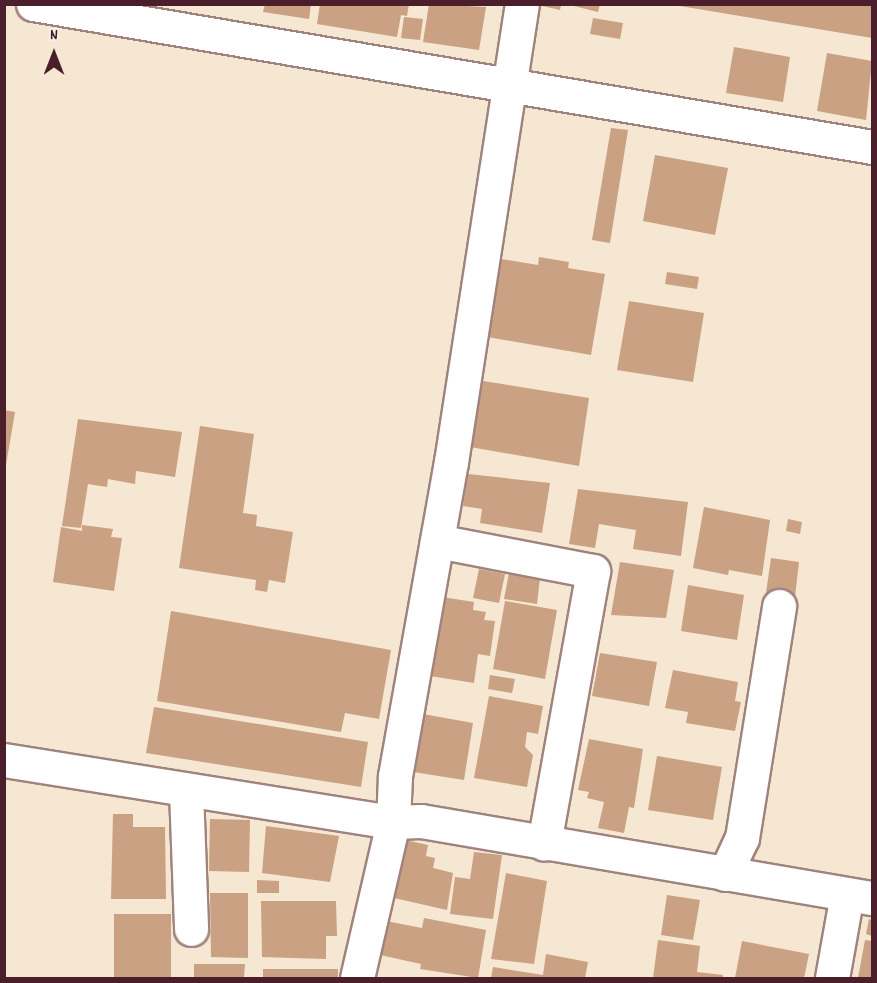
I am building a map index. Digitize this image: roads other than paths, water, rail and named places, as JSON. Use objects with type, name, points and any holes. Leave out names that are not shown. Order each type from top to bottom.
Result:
[{"type":"street","points":[[33,4],[873,147]]},
{"type":"street","points":[[357,978],[393,822],[395,776],[437,541],[522,4]]},
{"type":"street","points":[[437,541],[593,571],[544,844]]},
{"type":"street","points":[[725,874],[742,838],[779,606]]},
{"type":"street","points":[[4,759],[393,822],[421,821],[544,844],[860,896],[832,978]]},
{"type":"street","points":[[186,790],[191,928]]}]
